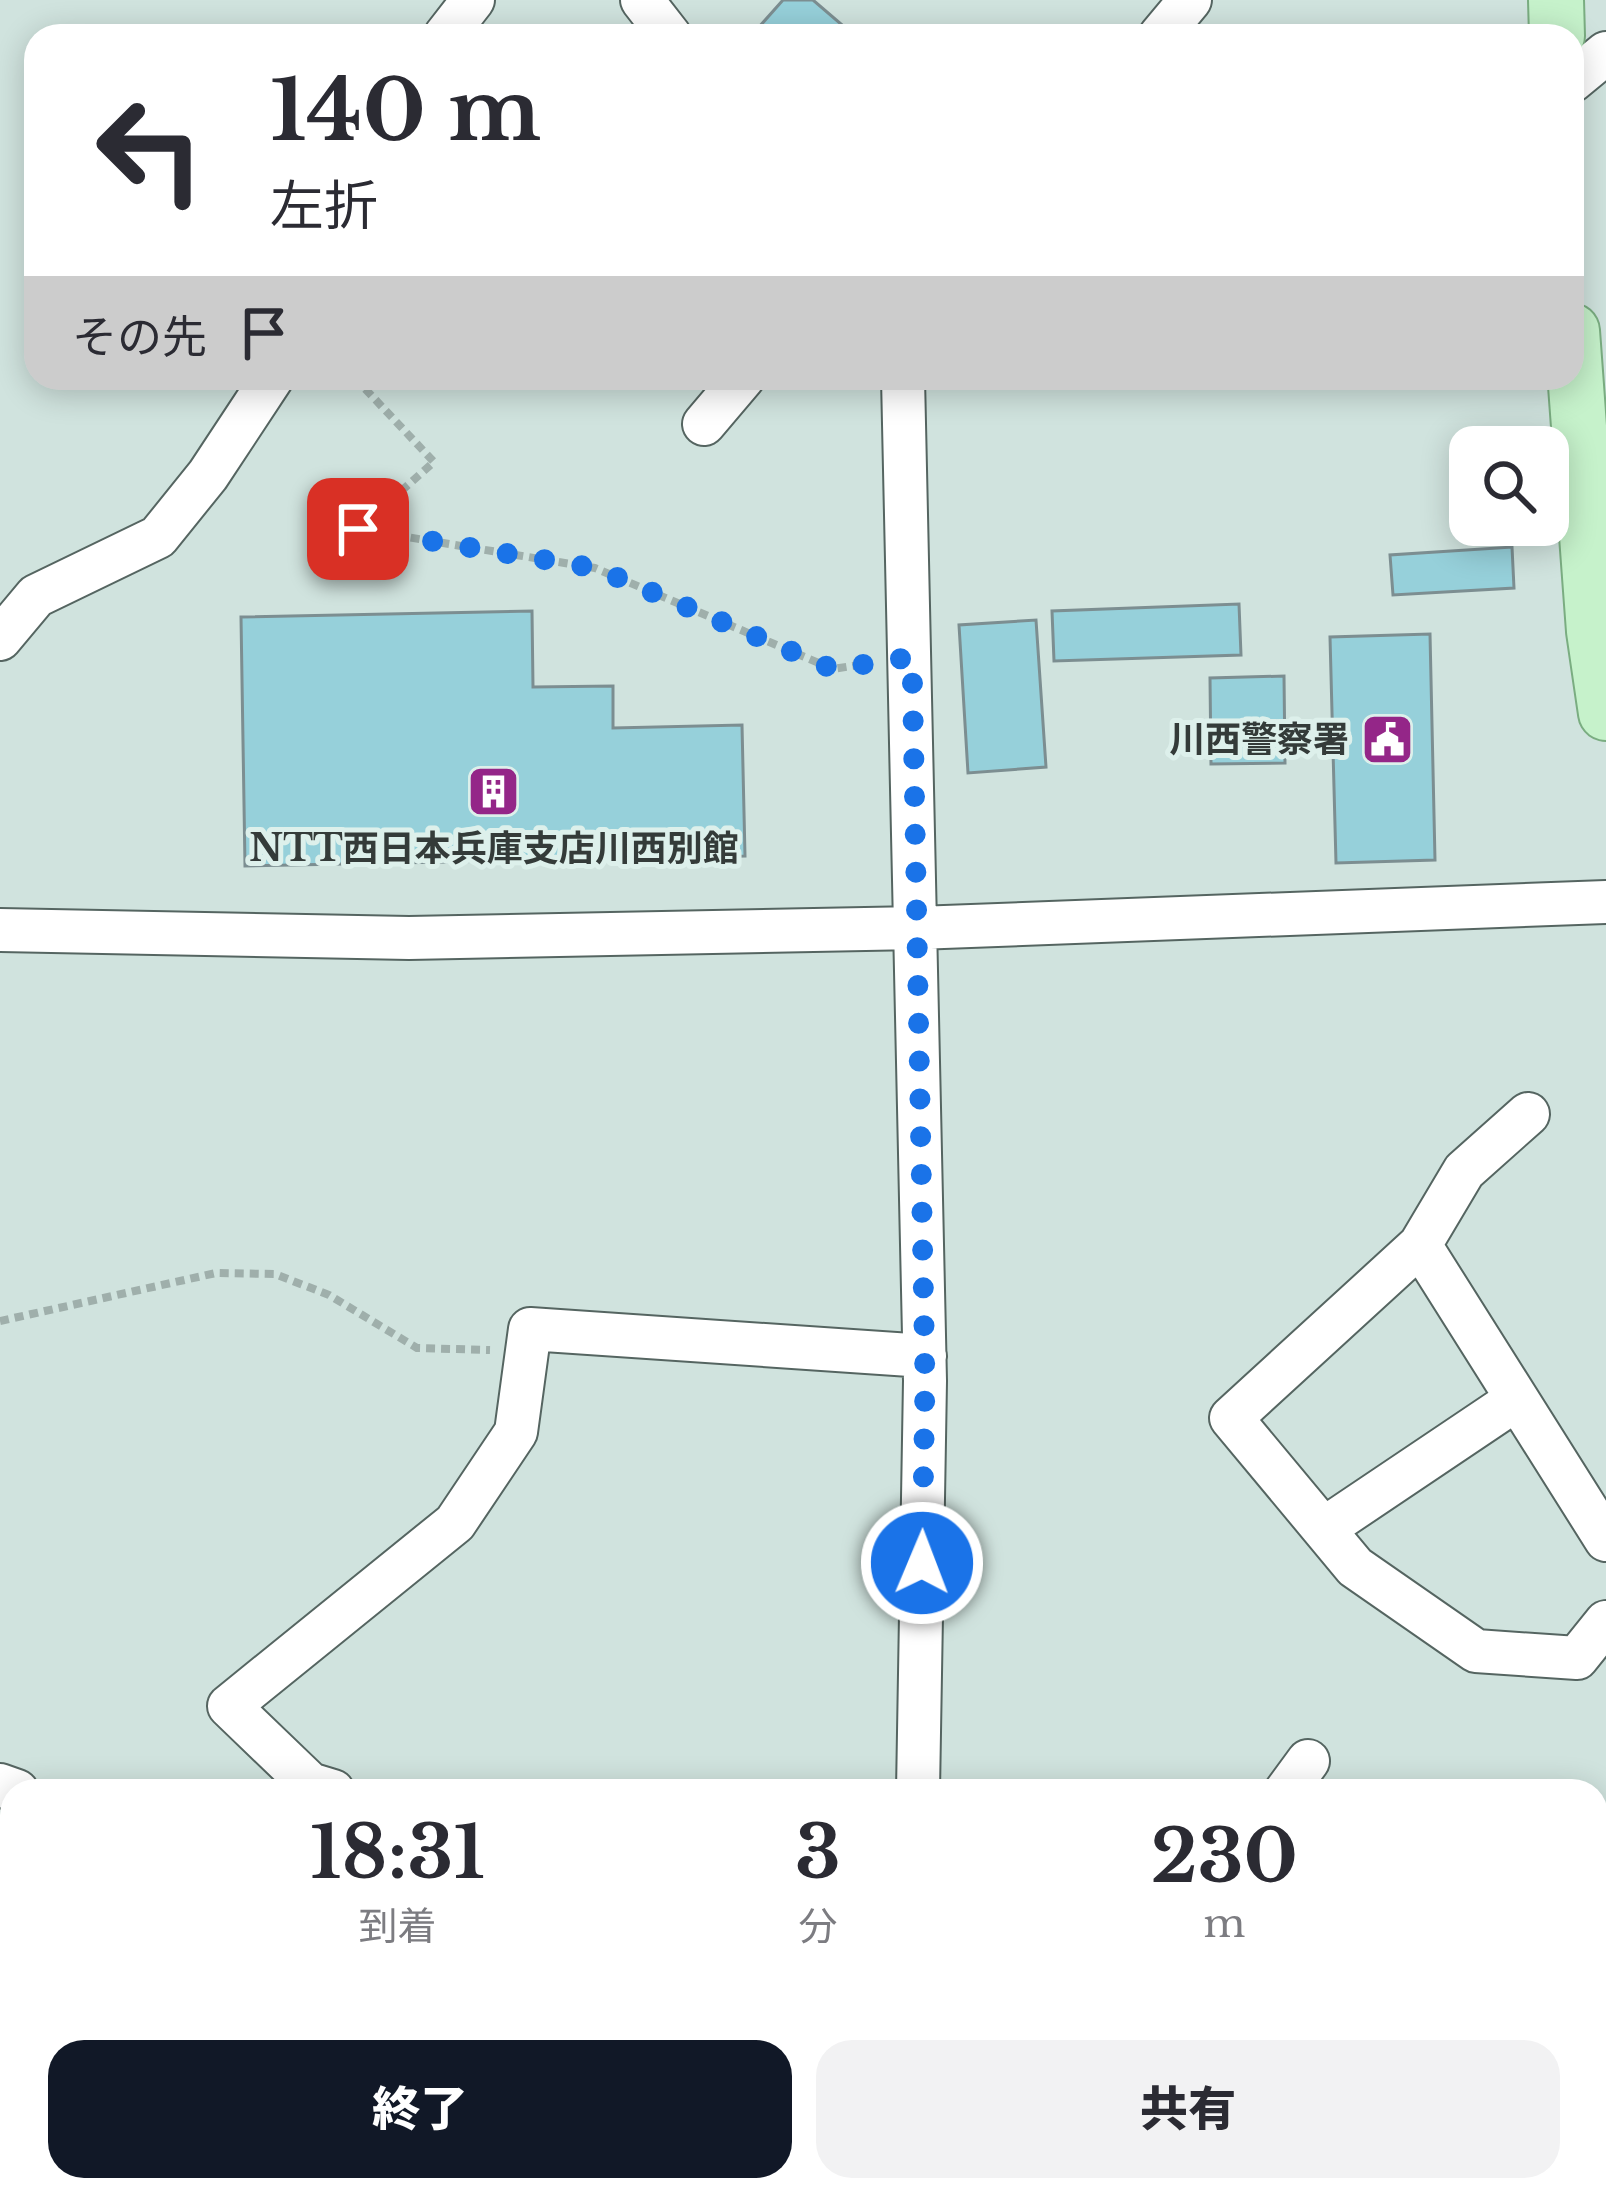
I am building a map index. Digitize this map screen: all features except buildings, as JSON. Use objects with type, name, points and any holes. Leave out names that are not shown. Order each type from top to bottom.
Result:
[{"type":"main road","points":[[1576,390],[1594,632],[1606,713]]},
{"type":"street","points":[[642,0],[661,24]]},
{"type":"street","points":[[1170,24],[1190,0]]},
{"type":"street","points":[[0,639],[36,596],[158,537],[208,475],[264,390]]},
{"type":"street","points":[[704,424],[732,390]]},
{"type":"street","points":[[903,390],[925,1356],[918,1779]]},
{"type":"street","points":[[0,930],[409,938],[916,928],[1606,902]]},
{"type":"street","points":[[1528,1114],[1464,1171],[1420,1245],[1231,1418],[1354,1567],[1476,1651],[1577,1658],[1606,1622]]},
{"type":"street","points":[[1420,1245],[1606,1540]]},
{"type":"street","points":[[305,1779],[229,1706],[455,1523],[516,1432],[530,1329],[925,1356]]},
{"type":"street","points":[[1325,1528],[1517,1399]]},
{"type":"path","points":[[366,390],[434,462],[358,529],[595,568],[833,669],[912,657]]},
{"type":"path","points":[[0,1321],[217,1273],[275,1274],[329,1294],[417,1348],[527,1351]]},
{"type":"place","name":"川西警察署","points":[[1388,739]]},
{"type":"place","name":"NTT西日本兵庫支店川西別館","points":[[494,792]]},
{"type":"route","points":[[358,529],[595,568],[833,669],[912,657],[925,1381],[922,1563]]}]
